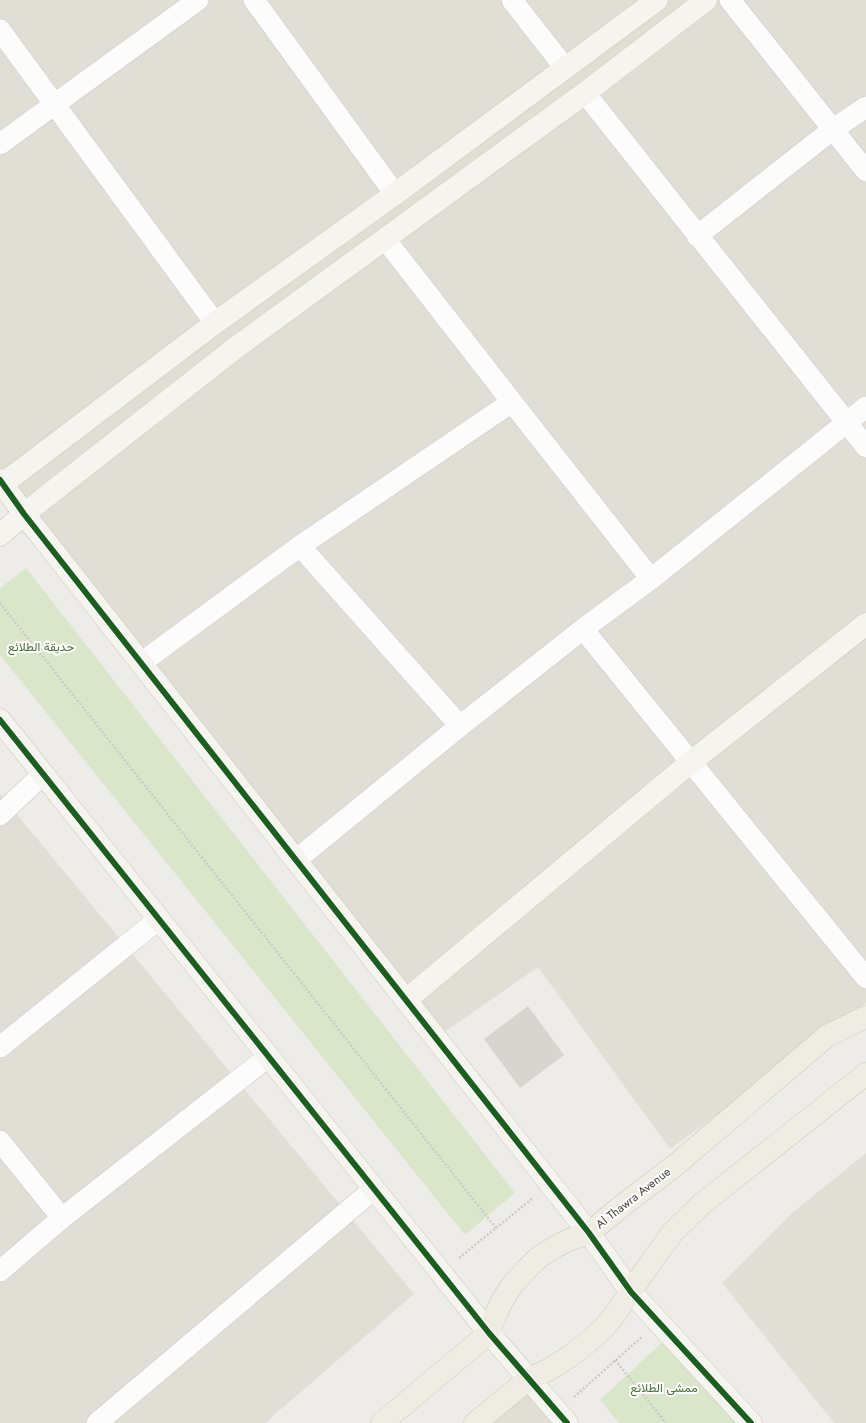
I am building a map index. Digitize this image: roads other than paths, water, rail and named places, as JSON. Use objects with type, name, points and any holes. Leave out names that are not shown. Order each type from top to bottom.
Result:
[{"type":"main road","name":"Al Thawra Avenue","points":[[382,1423],[488,1333],[503,1299],[513,1284],[539,1257],[571,1239],[589,1233],[678,1163],[827,1036],[866,1017]]},
{"type":"main road","points":[[475,1423],[529,1379],[563,1361],[604,1328],[673,1232],[703,1203],[866,1074]]},
{"type":"street","points":[[0,144],[56,105],[198,0]]},
{"type":"street","points":[[254,0],[395,194]]},
{"type":"street","points":[[512,0],[565,68]]},
{"type":"street","points":[[657,0],[395,194],[215,323],[1,483],[551,1184],[589,1233],[631,1292],[752,1423]]},
{"type":"street","points":[[0,535],[24,514],[234,349],[584,93],[706,0]]},
{"type":"street","points":[[730,0],[866,171]]},
{"type":"street","points":[[0,30],[215,323]]},
{"type":"street","points":[[584,93],[866,447]]},
{"type":"street","points":[[698,236],[832,130],[866,107]]},
{"type":"street","points":[[385,239],[651,579]]},
{"type":"street","points":[[141,663],[300,546],[512,402]]},
{"type":"street","points":[[296,860],[460,726],[583,629],[651,579],[866,407]]},
{"type":"street","points":[[300,546],[460,726]]},
{"type":"street","points":[[406,1000],[691,762],[866,624]]},
{"type":"street","points":[[583,629],[866,978]]},
{"type":"street","points":[[0,720],[488,1333],[562,1417]]},
{"type":"street","points":[[0,815],[43,774]]},
{"type":"street","points":[[0,1047],[159,919]]},
{"type":"street","points":[[0,1270],[62,1218],[268,1057]]},
{"type":"street","points":[[0,1141],[62,1218]]},
{"type":"street","points":[[97,1423],[374,1189]]},
{"type":"park label","name":"حديقة الطلائع","points":[[41,647]]},
{"type":"park label","name":"ممشى الطلائع","points":[[664,1388]]}]
